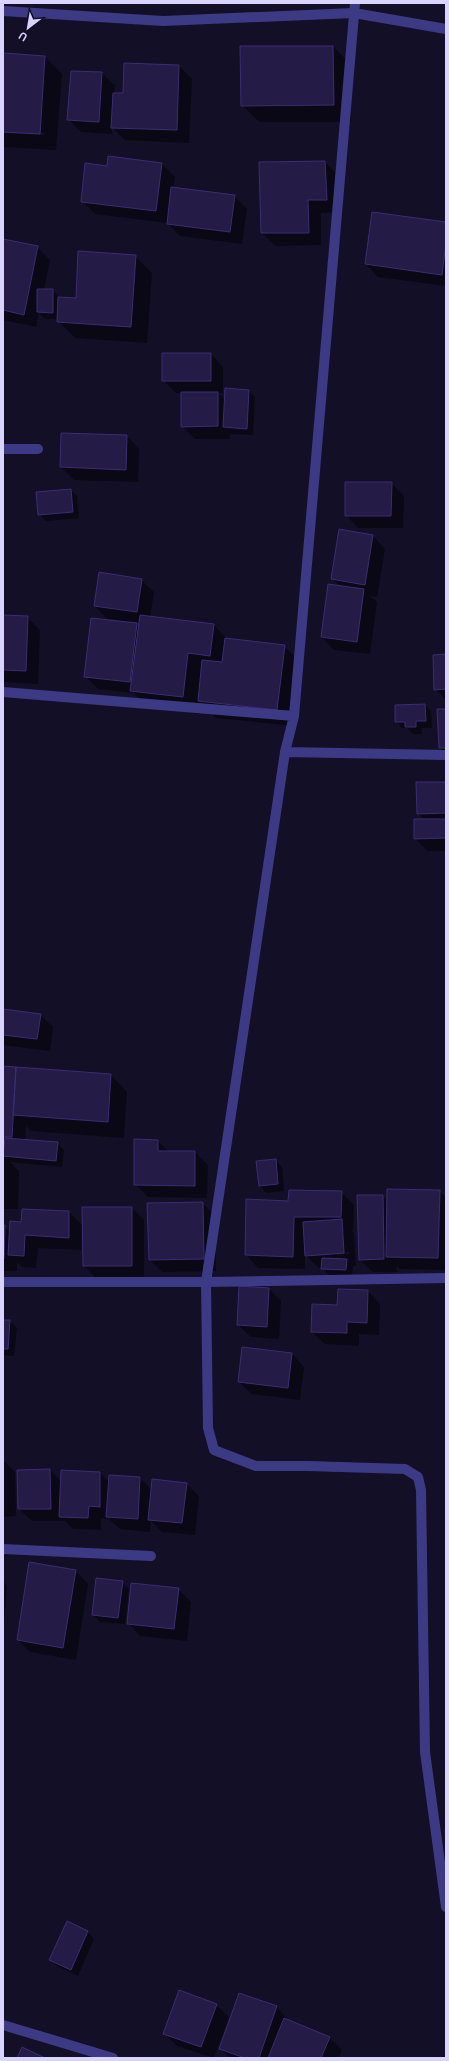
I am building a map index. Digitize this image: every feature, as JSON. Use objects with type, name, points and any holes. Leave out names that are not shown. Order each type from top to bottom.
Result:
[{"type":"street","points":[[355,3],[294,716],[285,752],[206,1282],[208,1428],[214,1450],[256,1466],[405,1469],[418,1477],[421,1490],[424,1752],[446,1907]]},
{"type":"street","points":[[3,11],[163,21],[354,14],[446,29]]},
{"type":"street","points":[[3,449],[38,449]]},
{"type":"street","points":[[3,692],[294,716]]},
{"type":"street","points":[[285,752],[446,755]]},
{"type":"street","points":[[3,1282],[206,1282],[446,1278]]},
{"type":"street","points":[[3,1549],[151,1556]]},
{"type":"street","points":[[3,2025],[113,2058]]},
{"type":"building","points":[[240,46],[333,46],[334,105],[241,106]]},
{"type":"building","points":[[3,53],[45,56],[40,134],[3,132]]},
{"type":"building","points":[[124,63],[179,65],[177,130],[111,128],[113,93],[123,93]]},
{"type":"building","points":[[71,71],[102,72],[99,122],[67,120]]},
{"type":"building","points":[[108,156],[162,163],[156,211],[81,202],[85,163],[107,166]]},
{"type":"building","points":[[325,161],[327,200],[308,200],[309,233],[261,233],[259,162]]},
{"type":"building","points":[[171,187],[235,195],[230,232],[167,224]]},
{"type":"building","points":[[372,212],[446,222],[446,243],[442,275],[365,264]]},
{"type":"building","points":[[3,239],[38,246],[24,315],[3,310]]},
{"type":"building","points":[[78,251],[136,255],[131,327],[57,322],[58,297],[76,298]]},
{"type":"building","points":[[37,289],[53,289],[53,313],[37,312]]},
{"type":"building","points":[[162,353],[211,353],[211,381],[162,381]]},
{"type":"building","points":[[225,388],[249,390],[247,429],[223,427]]},
{"type":"building","points":[[181,392],[218,392],[218,426],[181,427]]},
{"type":"building","points":[[61,433],[127,435],[126,470],[60,467]]},
{"type":"building","points":[[345,482],[392,482],[391,516],[345,516]]},
{"type":"building","points":[[71,489],[73,512],[38,515],[36,492]]},
{"type":"building","points":[[339,529],[373,535],[365,585],[331,579]]},
{"type":"building","points":[[99,572],[142,579],[137,612],[94,606]]},
{"type":"building","points":[[328,584],[364,589],[357,642],[321,637]]},
{"type":"building","points":[[3,615],[28,616],[26,671],[3,670]]},
{"type":"building","points":[[140,615],[214,624],[210,656],[188,653],[183,697],[130,691]]},
{"type":"building","points":[[91,618],[137,623],[130,682],[84,677]]},
{"type":"building","points":[[225,638],[285,645],[277,710],[198,701],[202,660],[222,662]]},
{"type":"building","points":[[446,654],[446,689],[434,690],[433,655]]},
{"type":"building","points":[[425,704],[426,721],[416,721],[416,727],[405,727],[405,722],[395,722],[395,705]]},
{"type":"building","points":[[437,709],[446,709],[446,748],[439,748]]},
{"type":"building","points":[[416,782],[446,782],[446,813],[417,814]]},
{"type":"building","points":[[414,819],[446,819],[446,838],[414,839]]},
{"type":"building","points":[[3,1009],[41,1014],[37,1039],[3,1035]]},
{"type":"building","points":[[3,1066],[16,1067],[12,1137],[3,1137]]},
{"type":"building","points":[[16,1067],[111,1074],[108,1122],[13,1115]]},
{"type":"building","points":[[5,1138],[58,1142],[56,1161],[3,1156]]},
{"type":"building","points":[[134,1139],[158,1140],[158,1151],[195,1151],[195,1186],[134,1185]]},
{"type":"building","points":[[276,1159],[278,1184],[259,1186],[256,1161]]},
{"type":"building","points":[[387,1189],[440,1190],[438,1258],[386,1257]]},
{"type":"building","points":[[289,1190],[342,1191],[341,1217],[294,1217],[293,1257],[245,1255],[246,1199],[288,1201]]},
{"type":"building","points":[[357,1195],[383,1195],[384,1259],[359,1260]]},
{"type":"building","points":[[203,1202],[204,1259],[149,1260],[147,1203]]},
{"type":"building","points":[[82,1207],[132,1207],[132,1266],[83,1266]]},
{"type":"building","points":[[22,1209],[69,1211],[69,1238],[25,1235],[24,1256],[8,1255],[10,1221],[21,1222]]},
{"type":"building","points":[[342,1219],[344,1253],[305,1256],[303,1222]]},
{"type":"building","points":[[3,1225],[5,1225],[4,1259],[3,1259]]},
{"type":"building","points":[[322,1258],[347,1259],[346,1270],[321,1269]]},
{"type":"building","points":[[239,1286],[269,1288],[267,1327],[237,1325]]},
{"type":"building","points":[[338,1289],[368,1290],[367,1323],[347,1322],[347,1333],[311,1332],[312,1304],[337,1305]]},
{"type":"building","points":[[3,1320],[10,1320],[8,1349],[3,1349]]},
{"type":"building","points":[[242,1347],[292,1353],[288,1388],[238,1382]]},
{"type":"building","points":[[50,1469],[51,1509],[18,1509],[17,1470]]},
{"type":"building","points":[[61,1470],[100,1472],[100,1507],[89,1506],[88,1518],[59,1517]]},
{"type":"building","points":[[109,1475],[140,1477],[138,1519],[106,1517]]},
{"type":"building","points":[[152,1479],[187,1483],[182,1523],[148,1520]]},
{"type":"building","points":[[29,1562],[76,1570],[63,1648],[17,1640]]},
{"type":"building","points":[[96,1578],[123,1581],[118,1618],[92,1615]]},
{"type":"building","points":[[131,1583],[179,1588],[174,1629],[127,1624]]},
{"type":"building","points":[[67,1921],[88,1931],[71,1970],[49,1960]]},
{"type":"building","points":[[179,1990],[217,2004],[201,2047],[163,2034]]},
{"type":"building","points":[[239,1993],[277,2006],[259,2058],[245,2058],[219,2049]]},
{"type":"building","points":[[284,2018],[330,2037],[321,2058],[268,2058]]},
{"type":"building","points":[[22,2047],[45,2058],[17,2058]]}]
